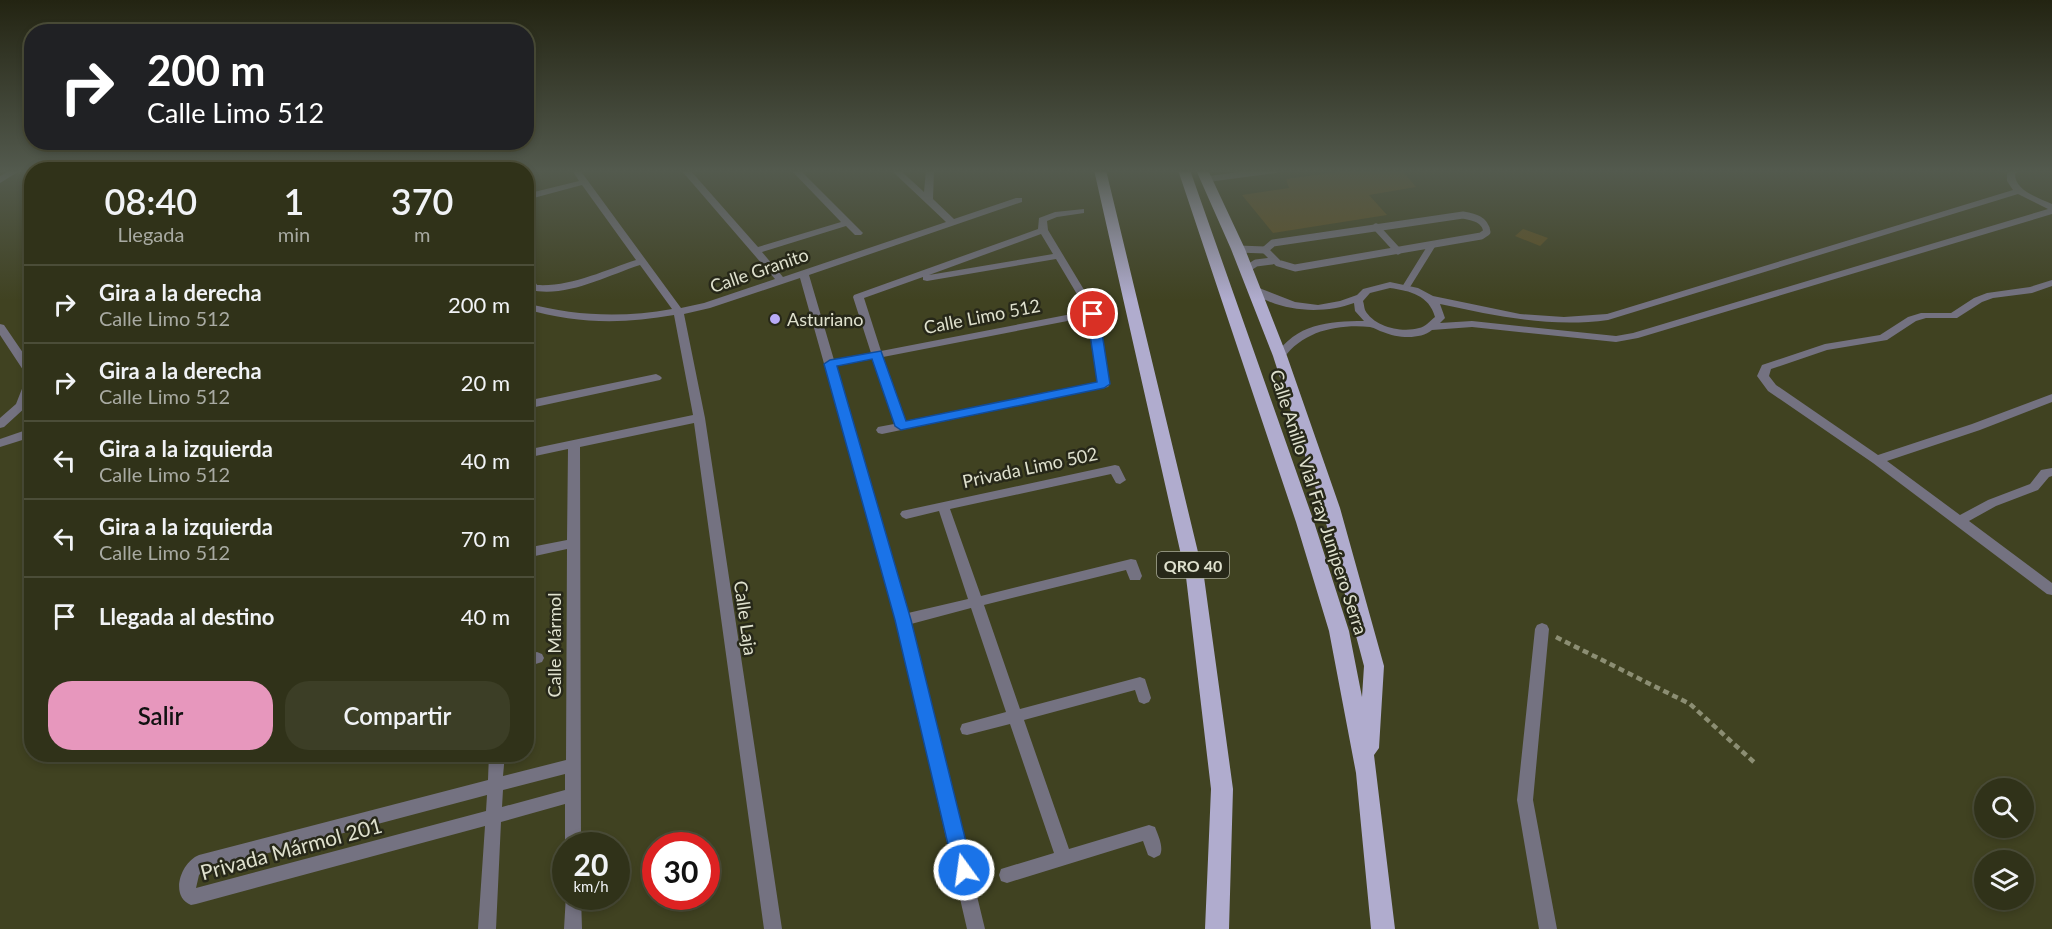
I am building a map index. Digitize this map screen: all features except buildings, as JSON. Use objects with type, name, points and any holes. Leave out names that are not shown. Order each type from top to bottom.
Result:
[{"type":"highway","name":"QRO 40","points":[[1110,213],[1195,577],[1222,789],[1217,929]]},
{"type":"highway","name":"Calle Anillo Vial Fray Junípero Serra","points":[[1199,213],[1305,522],[1339,631],[1367,773],[1383,929]]},
{"type":"highway","points":[[1222,213],[1280,356],[1330,508],[1374,666],[1367,773]]},
{"type":"street","points":[[607,213],[679,312]]},
{"type":"street","points":[[722,213],[781,280]]},
{"type":"street","points":[[838,213],[858,233]]},
{"type":"street","points":[[943,213],[951,221]]},
{"type":"street","name":"Calle Granito","points":[[534,308],[583,317],[628,318],[679,312],[705,306],[976,213]]},
{"type":"street","points":[[882,430],[1104,384],[1093,314],[1043,230],[1042,220],[1066,213]]},
{"type":"street","points":[[1254,289],[1296,307],[1323,309],[1358,298],[1365,291],[1376,286],[1406,287],[1432,299],[1542,319],[1575,321],[1608,317],[1946,213]]},
{"type":"street","points":[[1358,298],[1357,306],[1362,316],[1372,324],[1404,333],[1421,332],[1434,327],[1472,324],[1616,339],[1634,336],[2038,213]]},
{"type":"street","points":[[755,251],[847,223]]},
{"type":"street","points":[[901,426],[858,297],[1043,230]]},
{"type":"street","points":[[900,283],[1058,256]]},
{"type":"street","points":[[534,288],[550,289],[642,261]]},
{"type":"street","points":[[803,272],[903,620],[976,929]]},
{"type":"street","points":[[2052,282],[2032,290],[1991,295],[1978,300],[1953,316],[1925,315],[1912,319],[1883,338],[1825,347],[1767,367],[1763,376],[1772,388],[1877,460],[2052,590]]},
{"type":"street","points":[[1432,299],[1439,308],[1440,318],[1434,327]]},
{"type":"street","name":"Calle Laja","points":[[679,312],[699,418],[773,929]]},
{"type":"street","name":"Calle Limo 512","points":[[830,364],[1093,314]]},
{"type":"street","points":[[1280,356],[1286,344],[1307,332],[1340,324],[1372,324]]},
{"type":"street","points":[[0,327],[24,364]]},
{"type":"street","points":[[534,403],[656,378]]},
{"type":"street","points":[[0,424],[21,406],[24,398]]},
{"type":"street","points":[[1877,460],[1976,427],[2052,398]]},
{"type":"street","points":[[534,452],[699,418]]},
{"type":"street","points":[[0,442],[15,440],[24,436]]},
{"type":"street","name":"Calle Mármol","points":[[573,832],[574,444]]},
{"type":"street","name":"Privada Limo 502","points":[[906,514],[1115,469],[1120,480]]},
{"type":"street","points":[[1959,521],[1992,503],[2034,487],[2045,473],[2052,472]]},
{"type":"street","name":"Privada Limo 502","points":[[942,506],[1064,858]]},
{"type":"street","points":[[534,551],[574,543]]},
{"type":"street","points":[[903,620],[1131,564],[1135,576]]},
{"type":"street","points":[[1542,629],[1525,800],[1548,929]]},
{"type":"street","points":[[967,729],[1140,683],[1144,698]]},
{"type":"street","points":[[487,929],[496,762]]},
{"type":"street","name":"Privada Mármol 201","points":[[573,765],[199,863],[191,871],[187,893],[188,896],[196,896],[573,795]]},
{"type":"street","points":[[1007,874],[1149,832],[1154,850]]},
{"type":"street","points":[[573,910],[573,929]]},
{"type":"lane","points":[[1238,249],[1265,250],[1273,243],[1463,215],[1478,218],[1486,226],[1487,232],[1480,236],[1432,245],[1295,268],[1284,267],[1272,261],[1265,250]]},
{"type":"lane","points":[[1377,227],[1398,251]]},
{"type":"lane","points":[[1406,287],[1432,245]]},
{"type":"lane","points":[[1245,270],[1256,263],[1272,261]]},
{"type":"path","points":[[1542,629],[1690,704],[1756,764]]},
{"type":"place","name":"Asturiano","points":[[775,319]]},
{"type":"route","points":[[964,870],[903,620],[830,364],[877,354],[901,426],[1104,384],[1093,314]]}]
